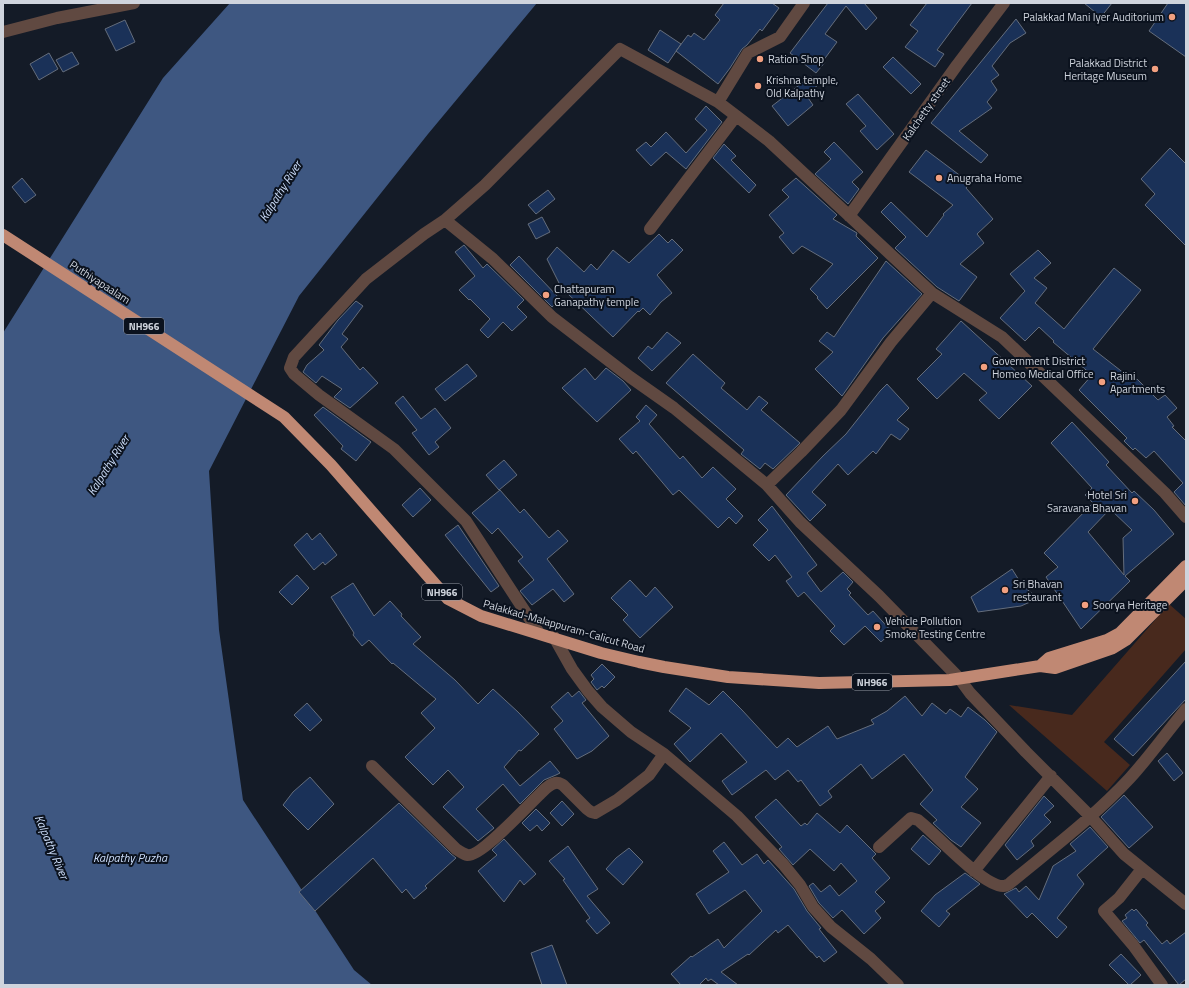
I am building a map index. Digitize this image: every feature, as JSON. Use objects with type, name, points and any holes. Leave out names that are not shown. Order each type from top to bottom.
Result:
[{"type":"highway","name":"Puthiyapaalam","points":[[3,235],[284,416]]},
{"type":"highway","name":"Palakkad-Malappuram-Calicut Road","points":[[284,416],[331,465],[448,599],[481,616],[554,637],[601,653],[664,667],[728,677],[818,683],[950,680],[1040,666],[1054,668],[1113,648],[1126,640],[1186,580]]},
{"type":"highway","name":"Palakkad-Malappuram-Calicut Road","points":[[1040,666],[1049,658],[1107,640],[1120,632],[1186,566]]},
{"type":"street","points":[[3,32],[57,18],[134,3]]},
{"type":"street","points":[[718,102],[748,53],[780,37],[804,3]]},
{"type":"street","name":"Kalchetty street","points":[[849,216],[957,65],[1004,3]]},
{"type":"street","points":[[539,633],[466,521],[394,449],[319,395],[294,374],[290,368],[294,357],[366,279],[424,234],[445,220],[485,185],[620,49],[718,102],[769,141],[932,293],[1002,337],[1154,483],[1186,517]]},
{"type":"street","points":[[650,229],[736,116]]},
{"type":"street","points":[[445,220],[493,259],[552,317],[630,377],[674,408],[767,485],[800,522],[879,596],[959,678],[970,692],[1090,816],[1124,854],[1186,904]]},
{"type":"street","points":[[767,485],[841,410],[891,342],[932,293]]},
{"type":"street","points":[[554,637],[572,669],[602,707],[631,732],[664,754],[737,816],[783,864],[800,885],[813,907],[831,927],[871,958],[898,985]]},
{"type":"street","points":[[879,847],[912,818],[923,823],[974,871],[996,885],[1003,886],[1010,884],[1082,824],[1130,778],[1186,709]]},
{"type":"street","points":[[372,766],[456,849],[467,855],[472,855],[481,850],[502,832],[534,800],[554,783],[560,783],[563,785],[587,809],[591,812],[595,812],[616,800],[645,778],[657,766],[664,754]]},
{"type":"street","points":[[974,871],[1051,776]]},
{"type":"street","points":[[1142,868],[1119,898],[1104,911],[1133,945],[1162,985]]},
{"type":"shaded area","points":[[1169,604],[1186,619],[1186,649],[1104,742],[1130,765],[1107,791],[1009,705],[1072,715]]},
{"type":"water","name":"Kalpathy Puzha","points":[[230,3],[537,3],[428,134],[299,296],[209,471],[219,630],[243,800],[354,970],[372,985],[3,985],[3,333],[163,78]]},
{"type":"building","points":[[724,3],[772,3],[779,8],[762,31],[760,29],[742,49],[718,84],[676,51],[688,35],[691,37],[694,33],[704,40],[720,20],[715,15]]},
{"type":"building","points":[[828,3],[864,3],[877,18],[866,30],[846,6],[825,34],[837,42],[823,61],[825,62],[816,73],[790,53]]},
{"type":"building","points":[[927,3],[972,3],[937,50],[944,54],[935,67],[905,47],[918,31],[910,25]]},
{"type":"building","points":[[1084,3],[1112,3],[1101,17]]},
{"type":"building","name":"Palakkad Mani Iyer Auditorium","points":[[1168,3],[1186,3],[1186,57],[1149,31]]},
{"type":"building","points":[[1016,19],[1026,33],[1010,43],[992,66],[999,75],[991,81],[997,90],[987,102],[992,108],[959,131],[988,155],[981,163],[931,123]]},
{"type":"building","points":[[125,20],[135,42],[116,51],[105,29]]},
{"type":"building","points":[[660,30],[681,44],[668,63],[648,50]]},
{"type":"building","points":[[72,52],[79,64],[63,72],[56,60]]},
{"type":"building","points":[[49,53],[58,69],[39,80],[30,64]]},
{"type":"building","points":[[893,57],[921,84],[911,94],[883,67]]},
{"type":"building","points":[[811,76],[818,85],[806,95],[813,105],[788,126],[772,106]]},
{"type":"building","points":[[858,94],[894,134],[877,150],[860,131],[866,126],[846,104]]},
{"type":"building","points":[[706,106],[722,122],[686,169],[666,152],[651,166],[636,150],[646,142],[651,147],[666,132],[686,153],[707,130],[695,119]]},
{"type":"building","points":[[834,142],[863,172],[852,182],[859,189],[848,204],[815,174],[831,159],[824,152]]},
{"type":"building","points":[[724,144],[736,156],[731,160],[756,185],[749,193],[713,158]]},
{"type":"building","points":[[1170,148],[1186,164],[1186,246],[1145,205],[1155,194],[1141,179]]},
{"type":"building","points":[[926,150],[970,183],[966,188],[993,219],[977,234],[984,243],[960,264],[977,277],[959,301],[937,287],[895,248],[906,237],[881,212],[891,202],[927,237],[944,215],[943,214],[953,205],[909,172]]},
{"type":"building","points":[[22,178],[36,195],[25,203],[12,187]]},
{"type":"building","points":[[796,178],[837,215],[833,219],[857,233],[856,236],[878,258],[827,309],[810,289],[833,264],[802,246],[793,254],[779,237],[784,233],[769,215],[789,197],[782,190]]},
{"type":"building","points":[[548,190],[555,199],[536,214],[528,205]]},
{"type":"building","points":[[542,217],[550,232],[536,239],[528,224]]},
{"type":"building","points":[[659,234],[668,243],[672,239],[683,250],[657,275],[672,293],[661,302],[650,315],[643,308],[639,312],[638,311],[613,337],[567,293],[565,295],[547,259],[557,247],[584,272],[591,264],[597,270],[613,250],[629,263]]},
{"type":"building","points":[[464,245],[483,268],[487,264],[524,300],[517,307],[527,317],[512,331],[503,322],[488,338],[480,330],[490,319],[459,290],[475,276],[455,252]]},
{"type":"building","points":[[1038,250],[1051,263],[1034,278],[1047,288],[1035,303],[1064,329],[1114,268],[1141,290],[1093,349],[1134,381],[1137,379],[1158,400],[1165,395],[1177,408],[1167,417],[1174,426],[1172,427],[1186,441],[1186,506],[1174,492],[1183,483],[1154,451],[1146,458],[1135,448],[1133,450],[1124,441],[1127,438],[1079,390],[1092,375],[1053,342],[1054,341],[1039,327],[1025,341],[1000,318],[1025,291],[1010,274]]},
{"type":"building","points":[[519,256],[560,299],[552,307],[510,265]]},
{"type":"building","points":[[886,261],[922,294],[883,338],[842,396],[815,369],[833,352],[819,341],[827,332],[834,337]]},
{"type":"building","points":[[356,301],[363,306],[342,334],[348,339],[341,347],[360,370],[363,367],[378,383],[350,408],[334,397],[342,389],[322,376],[316,383],[303,372],[307,365],[324,350],[319,345],[338,320]]},
{"type":"building","name":"Government District Homeo Medical Office","points":[[961,321],[1032,386],[999,419],[979,400],[987,393],[964,373],[937,399],[917,379],[942,354],[936,349]]},
{"type":"building","points":[[667,332],[681,343],[652,371],[638,358],[648,346],[652,349]]},
{"type":"building","points":[[693,354],[725,383],[721,388],[747,410],[759,396],[768,403],[761,410],[800,443],[773,469],[765,463],[760,469],[741,454],[744,450],[666,383]]},
{"type":"building","points":[[467,364],[477,376],[445,401],[435,389]]},
{"type":"building","points":[[585,368],[595,380],[606,368],[623,381],[631,390],[597,422],[562,388]]},
{"type":"building","points":[[887,384],[909,408],[897,420],[909,429],[900,440],[891,434],[876,454],[873,451],[848,475],[838,464],[812,492],[826,505],[810,521],[786,495],[846,434]]},
{"type":"building","points":[[403,396],[421,419],[435,408],[451,428],[435,442],[439,447],[429,455],[412,433],[417,430],[395,403]]},
{"type":"building","points":[[646,405],[657,415],[649,424],[680,459],[683,456],[702,478],[713,467],[736,489],[726,499],[743,516],[736,524],[729,517],[718,528],[679,490],[673,495],[636,451],[633,454],[619,439],[640,421],[636,417]]},
{"type":"building","points":[[323,407],[371,442],[356,461],[341,449],[343,446],[314,415]]},
{"type":"building","points":[[1072,422],[1109,462],[1106,465],[1132,493],[1134,491],[1154,510],[1174,534],[1125,576],[1130,581],[1081,629],[1046,577],[1058,567],[1044,553],[1093,503],[1085,495],[1092,488],[1051,443]],"holes":[[[1110,509],[1132,530],[1123,538],[1124,575],[1088,532]]]},
{"type":"building","points":[[504,460],[517,475],[499,490],[486,475]]},
{"type":"building","points":[[420,488],[431,500],[413,517],[402,505]]},
{"type":"building","points":[[500,490],[520,513],[524,509],[549,538],[558,530],[568,541],[547,559],[574,594],[564,602],[553,589],[532,605],[520,591],[534,580],[518,561],[523,557],[498,528],[492,534],[472,513]]},
{"type":"building","points":[[772,506],[817,565],[807,573],[821,592],[843,572],[853,582],[847,589],[851,593],[849,595],[868,615],[873,611],[892,632],[881,642],[865,626],[844,645],[830,631],[835,626],[804,592],[798,597],[786,581],[792,577],[775,555],[769,561],[753,545],[768,530],[758,520]]},
{"type":"building","points":[[458,525],[499,586],[491,592],[445,535]]},
{"type":"building","points":[[307,533],[312,540],[320,533],[337,555],[325,565],[323,562],[314,570],[294,545]]},
{"type":"building","name":"Sri Bhavan restaurant","points":[[1012,569],[1022,585],[1035,596],[1030,602],[1021,606],[978,612],[971,597]]},
{"type":"building","points":[[297,575],[309,588],[292,605],[279,592]]},
{"type":"building","points":[[630,580],[646,597],[655,587],[673,607],[640,638],[623,620],[628,615],[611,598]]},
{"type":"building","points":[[353,583],[374,616],[390,601],[402,614],[401,616],[421,637],[413,644],[455,680],[478,704],[493,689],[539,734],[521,751],[519,750],[504,767],[520,786],[550,761],[560,773],[544,780],[520,804],[503,784],[476,809],[494,828],[478,841],[443,807],[464,787],[448,770],[433,785],[405,757],[435,728],[421,713],[436,699],[393,663],[392,664],[369,640],[362,646],[353,635],[354,633],[331,597]]},
{"type":"building","points":[[1186,661],[1186,699],[1133,756],[1114,739]]},
{"type":"building","points":[[602,664],[615,677],[604,688],[602,686],[597,690],[591,682],[594,679],[591,675]]},
{"type":"building","points":[[686,688],[709,705],[723,691],[777,748],[788,738],[797,747],[828,726],[837,739],[874,724],[871,720],[887,711],[905,696],[922,716],[932,703],[946,714],[950,709],[961,717],[968,707],[985,720],[997,732],[965,777],[978,789],[961,807],[981,823],[961,847],[951,840],[933,823],[937,820],[920,804],[933,790],[904,754],[872,779],[861,764],[828,791],[832,797],[820,806],[801,780],[798,782],[788,770],[775,780],[766,770],[732,795],[722,781],[747,762],[721,733],[690,762],[674,744],[691,728],[669,711]]},
{"type":"building","points":[[579,691],[586,700],[582,703],[609,736],[592,751],[577,759],[554,729],[563,721],[551,707],[568,692],[572,697]]},
{"type":"building","points":[[307,703],[322,720],[310,731],[294,715]]},
{"type":"building","points":[[1167,753],[1183,773],[1174,781],[1158,761]]},
{"type":"building","points":[[310,777],[334,804],[308,830],[283,805],[293,792]]},
{"type":"building","points":[[1124,795],[1153,827],[1129,848],[1101,817]]},
{"type":"building","points":[[1044,796],[1054,806],[1044,815],[1051,822],[1031,841],[1034,846],[1017,860],[1005,845]]},
{"type":"building","points":[[776,799],[801,826],[805,823],[807,825],[817,813],[840,833],[847,825],[876,854],[872,858],[890,878],[875,892],[885,902],[875,911],[881,918],[864,934],[842,910],[833,918],[819,903],[809,886],[813,883],[821,892],[830,885],[839,896],[857,881],[841,863],[834,871],[810,849],[793,865],[779,849],[782,847],[755,817]]},
{"type":"building","points":[[562,801],[574,814],[562,826],[550,813]]},
{"type":"building","points":[[399,803],[456,858],[425,886],[427,888],[414,899],[406,889],[402,893],[373,858],[315,911],[299,892]]},
{"type":"building","points":[[536,809],[550,823],[542,831],[537,825],[530,831],[522,823]]},
{"type":"building","points":[[1090,827],[1108,847],[1077,875],[1084,884],[1057,918],[1067,927],[1057,938],[1032,913],[1027,918],[1004,894],[1016,888],[1019,892],[1026,886],[1039,900],[1053,866],[1076,851],[1070,844]]},
{"type":"building","points":[[923,835],[941,851],[929,865],[911,849]]},
{"type":"building","points":[[504,839],[536,874],[524,885],[520,880],[504,902],[478,871],[497,855],[492,850]]},
{"type":"building","points":[[724,842],[742,865],[757,854],[764,864],[768,860],[794,889],[807,911],[821,928],[819,929],[837,952],[824,962],[819,956],[817,958],[811,952],[788,925],[778,933],[776,930],[749,955],[748,954],[721,972],[738,985],[719,985],[711,979],[708,981],[706,978],[699,985],[681,985],[671,974],[691,956],[692,957],[718,939],[724,948],[762,911],[745,890],[709,914],[696,894],[729,872],[713,851]]},
{"type":"building","points":[[568,846],[598,889],[587,896],[610,923],[597,934],[586,921],[590,918],[563,880],[565,879],[549,861]]},
{"type":"building","points":[[629,848],[643,862],[623,885],[606,869],[616,858]]},
{"type":"building","points":[[965,873],[980,884],[946,911],[950,914],[939,927],[921,911],[935,895]]},
{"type":"building","points":[[1132,909],[1134,911],[1136,909],[1148,923],[1146,925],[1162,944],[1167,940],[1170,944],[1186,932],[1186,979],[1179,985],[1144,940],[1140,943],[1122,921],[1127,918],[1125,915]]},
{"type":"building","points":[[552,945],[567,985],[542,985],[531,953]]},
{"type":"building","points":[[1121,954],[1141,975],[1130,985],[1109,965]]},
{"type":"place","name":"Palakkad Mani Iyer Auditorium","points":[[1172,17]]},
{"type":"place","name":"Ration Shop","points":[[760,59]]},
{"type":"place","name":"Palakkad District Heritage Museum","points":[[1155,69]]},
{"type":"place","name":"Krishna temple, Old Kalpathy","points":[[758,86]]},
{"type":"place","name":"Anugraha Home","points":[[939,178]]},
{"type":"place","name":"Chattapuram Ganapathy temple","points":[[546,295]]},
{"type":"place","name":"Government District Homeo Medical Office","points":[[984,367]]},
{"type":"place","name":"Rajini Apartments","points":[[1102,382]]},
{"type":"place","name":"Hotel Sri Saravana Bhavan","points":[[1135,501]]},
{"type":"place","name":"Sri Bhavan restaurant","points":[[1005,590]]},
{"type":"place","name":"Soorya Heritage","points":[[1085,605]]},
{"type":"place","name":"Vehicle Pollution Smoke Testing Centre","points":[[877,627]]},
{"type":"water label","name":"Kalpathy River","points":[[280,191]]},
{"type":"water label","name":"Kalpathy River","points":[[108,465]]},
{"type":"water label","name":"Kalpathy River","points":[[52,847]]}]
